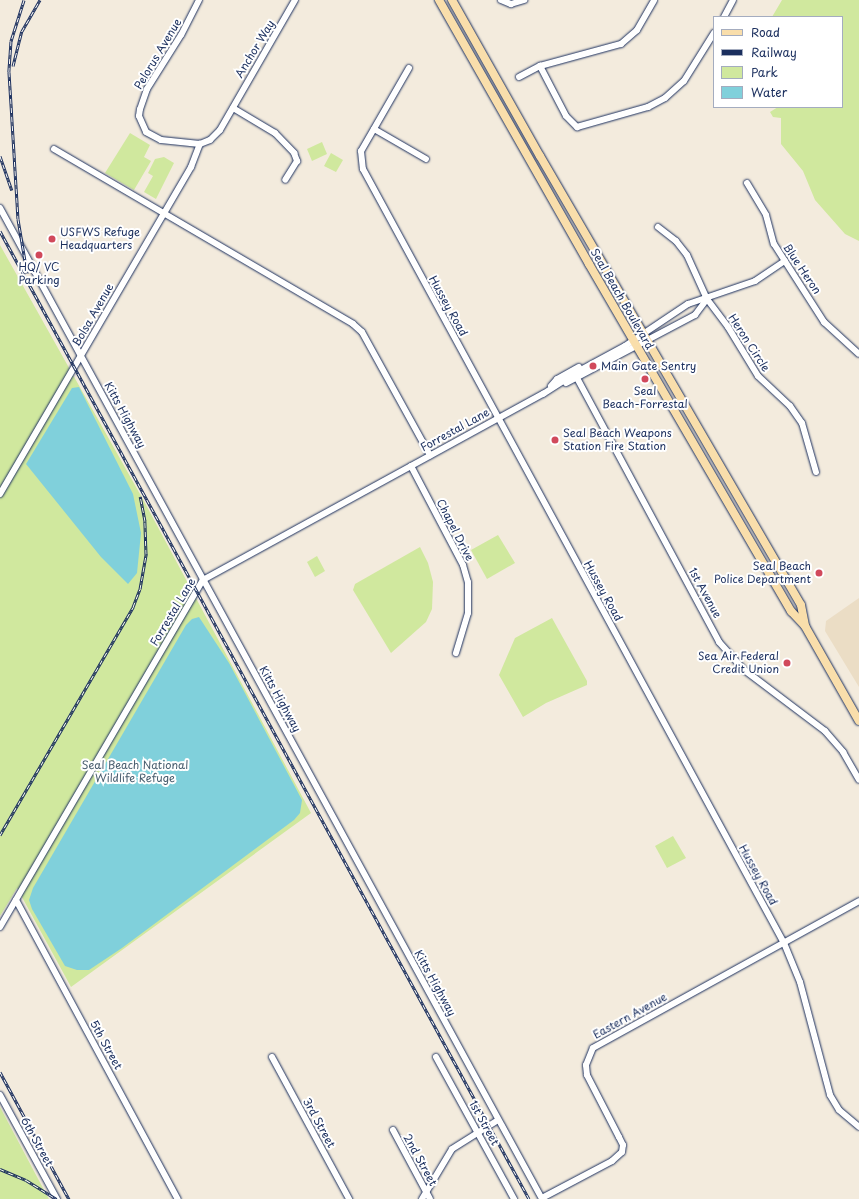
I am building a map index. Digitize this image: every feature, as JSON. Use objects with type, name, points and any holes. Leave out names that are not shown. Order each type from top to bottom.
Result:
[{"type":"main road","name":"Seal Beach Boulevard","points":[[439,0],[791,611],[805,626],[859,721]]},
{"type":"main road","name":"Seal Beach Boulevard","points":[[452,0],[801,605],[805,626]]},
{"type":"street","name":"Pelorus Avenue","points":[[199,0],[181,35],[147,89],[139,116],[146,132],[156,138],[200,144]]},
{"type":"street","name":"Anchor Way","points":[[233,108],[295,0]]},
{"type":"street","points":[[501,0],[511,4],[524,0]]},
{"type":"street","points":[[519,77],[540,66],[621,44],[637,30],[654,0]]},
{"type":"street","points":[[725,16],[733,0]]},
{"type":"street","points":[[540,66],[566,116],[578,127],[648,107],[665,98],[684,81],[713,36]]},
{"type":"street","name":"Hussey Road","points":[[409,68],[361,151],[363,169],[784,943],[800,982],[830,1095],[840,1110],[859,1127]]},
{"type":"street","points":[[200,144],[210,140],[220,130],[233,108],[275,133],[290,148],[297,161],[286,180]]},
{"type":"street","points":[[374,129],[426,160]]},
{"type":"street","name":"Bolsa Avenue","points":[[0,494],[165,212],[197,155],[200,144]]},
{"type":"street","points":[[54,149],[343,316],[362,332],[430,455]]},
{"type":"street","name":"Blue Heron","points":[[747,183],[760,202],[774,244],[824,322],[859,354]]},
{"type":"street","name":"Kitts Highway","points":[[0,208],[542,1198]]},
{"type":"street","name":"Heron Circle","points":[[658,227],[676,241],[687,255],[707,299],[728,327],[758,376],[790,406],[802,423],[816,472]]},
{"type":"street","points":[[635,342],[643,332],[688,304],[707,299],[755,281],[785,262]]},
{"type":"street","points":[[635,342],[647,340],[695,315],[707,299]]},
{"type":"street","name":"Forrestal Lane","points":[[0,927],[204,580],[499,417],[588,365],[635,342]]},
{"type":"street","name":"Forrestal Lane","points":[[545,391],[577,378],[635,342]]},
{"type":"street","name":"1st Avenue","points":[[577,378],[719,642],[743,669],[825,731],[843,752],[859,780]]},
{"type":"street","name":"Chapel Drive","points":[[411,466],[463,565],[468,582],[468,612],[456,654]]},
{"type":"street","name":"5th Street","points":[[16,900],[178,1199]]},
{"type":"street","name":"Eastern Avenue","points":[[542,1198],[612,1161],[622,1152],[623,1145],[587,1075],[586,1065],[593,1048],[859,901]]},
{"type":"street","name":"3rd Street","points":[[272,1057],[349,1199]]},
{"type":"street","name":"1st Street","points":[[436,1057],[514,1199]]},
{"type":"street","name":"6th Street","points":[[0,1095],[57,1199]]},
{"type":"street","points":[[422,1199],[452,1149],[498,1120]]},
{"type":"street","name":"2nd Street","points":[[392,1130],[430,1199]]},
{"type":"shaded area","points":[[859,598],[859,687],[825,631],[826,621]]},
{"type":"green space","points":[[782,0],[859,0],[859,241],[845,234],[815,200],[803,171],[781,144],[781,118],[773,117],[770,112],[776,108],[843,108],[843,16],[773,16]]},
{"type":"green space","points":[[130,133],[150,145],[144,157],[151,161],[134,190],[105,173]]},
{"type":"green space","points":[[322,142],[327,154],[312,161],[307,149]]},
{"type":"green space","points":[[331,153],[343,160],[336,172],[324,166]]},
{"type":"green space","points":[[164,157],[174,163],[156,199],[144,192],[153,176],[148,173],[155,159]]},
{"type":"green space","name":"Seal Beach National Wildlife Refuge","points":[[0,245],[145,503],[311,813],[71,987],[17,888],[0,916]]},
{"type":"green space","points":[[498,535],[515,563],[487,579],[471,550]]},
{"type":"green space","points":[[420,547],[428,563],[433,582],[432,609],[426,622],[391,653],[353,590],[355,584]]},
{"type":"green space","points":[[317,556],[325,571],[315,577],[307,562]]},
{"type":"green space","points":[[552,618],[587,681],[587,685],[546,703],[523,717],[499,675],[515,638]]},
{"type":"green space","points":[[673,836],[686,858],[667,868],[655,846]]},
{"type":"green space","points":[[0,1107],[36,1175],[49,1199],[0,1199]]},
{"type":"water","points":[[79,387],[133,494],[141,533],[137,573],[128,584],[101,557],[26,464],[72,388]]},
{"type":"water","points":[[199,617],[229,663],[302,800],[300,813],[294,820],[122,948],[89,970],[77,970],[65,966],[32,909],[29,900],[33,888],[186,625],[192,619]]},
{"type":"railway","points":[[24,0],[11,41],[9,72],[18,219],[27,273]]},
{"type":"railway","points":[[13,66],[22,31],[40,0]]},
{"type":"railway","points":[[0,156],[12,190]]},
{"type":"railway","points":[[0,231],[529,1199]]},
{"type":"railway","points":[[0,835],[133,607],[140,589],[146,554],[145,521],[140,496]]},
{"type":"railway","points":[[0,1072],[69,1199]]},
{"type":"railway","points":[[0,1169],[26,1180],[56,1199]]},
{"type":"place","name":"USFWS Refuge Headquarters","points":[[52,239]]},
{"type":"place","name":"HQ/ VC Parking","points":[[39,255]]},
{"type":"place","name":"Main Gate Sentry","points":[[593,366]]},
{"type":"place","name":"Seal Beach-Forrestal","points":[[645,379]]},
{"type":"place","name":"Seal Beach Weapons Station Fire Station","points":[[555,440]]},
{"type":"place","name":"Seal Beach Police Department","points":[[819,573]]},
{"type":"place","name":"Sea Air Federal Credit Union","points":[[787,663]]}]
